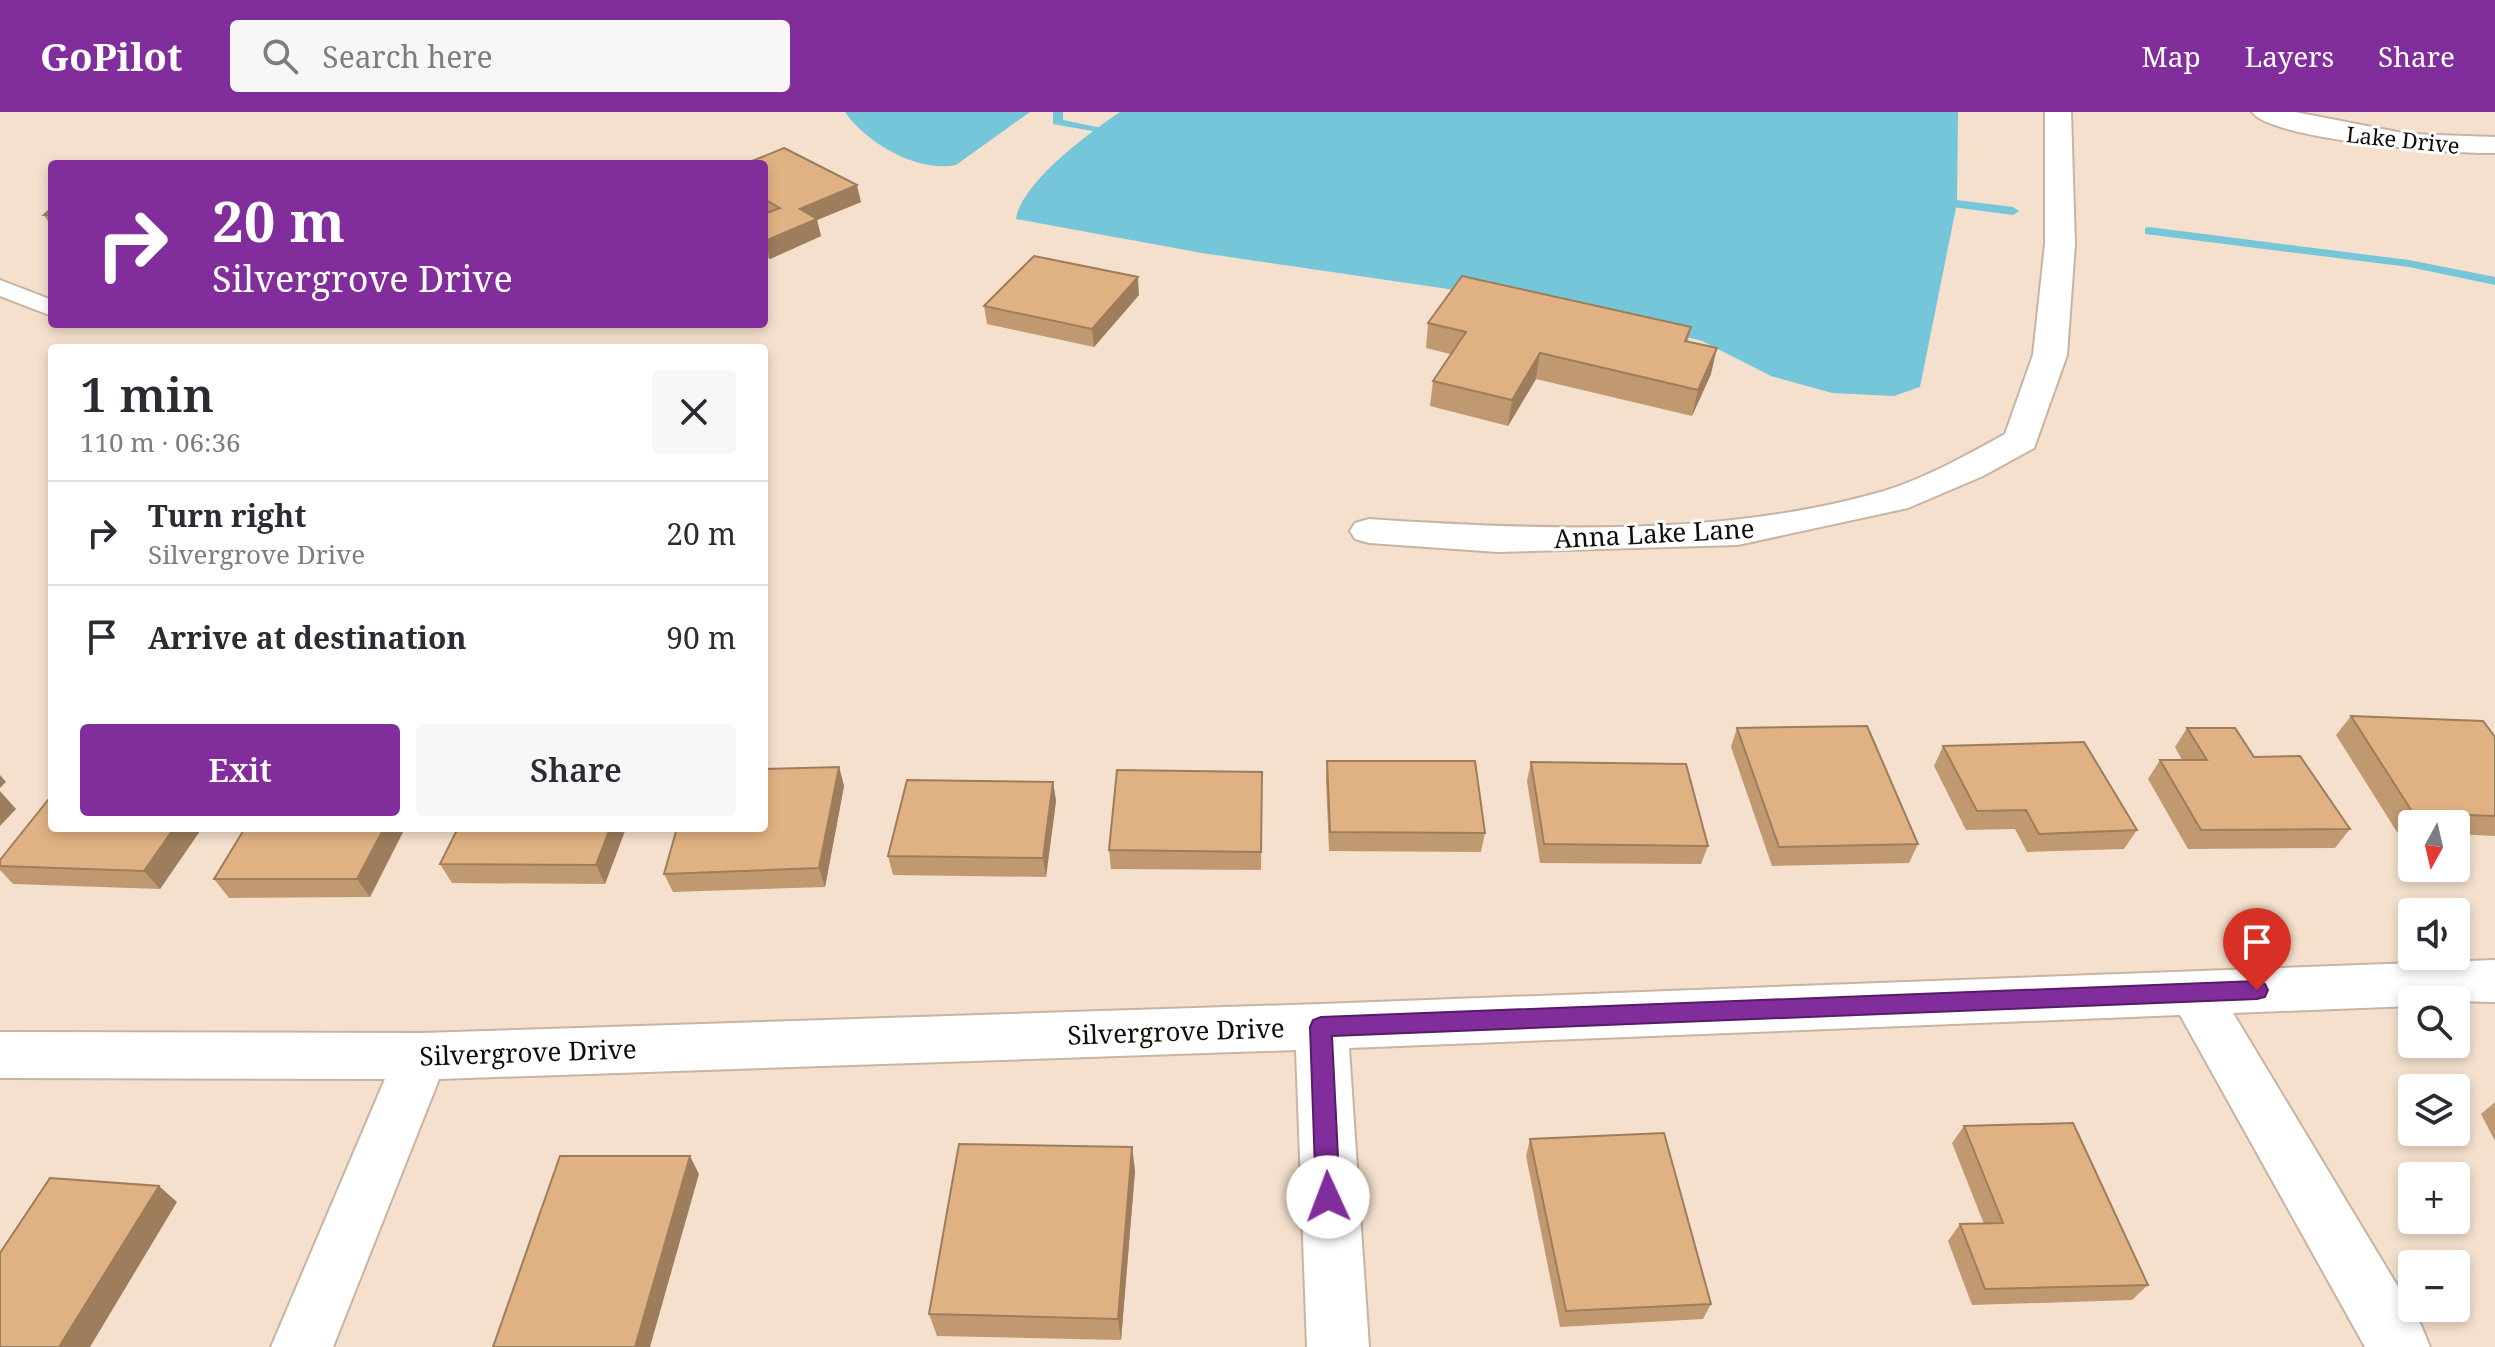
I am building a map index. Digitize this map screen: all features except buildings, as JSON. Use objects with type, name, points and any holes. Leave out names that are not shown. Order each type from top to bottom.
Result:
[{"type":"street","name":"Anna Lake Lane","points":[[1369,531],[1498,540],[1738,533],[1895,500],[1970,468],[2021,440],[2050,355],[2060,244],[2058,112]]},
{"type":"street","name":"Lake Drive","points":[[2265,112],[2336,132],[2386,141],[2495,145]]},
{"type":"street","name":"Silvergrove Drive","points":[[0,1055],[421,1056],[1321,1027],[2495,981]]},
{"type":"street","points":[[2194,993],[2399,1347]]},
{"type":"street","points":[[1321,1027],[1338,1347]]},
{"type":"street","points":[[302,1347],[421,1056]]},
{"type":"lane","points":[[0,287],[48,307]]},
{"type":"water","points":[[845,112],[1030,112],[956,165],[941,166],[910,160],[879,145]]},
{"type":"water","points":[[1120,112],[1958,112],[1957,203],[1920,387],[1894,396],[1832,393],[1771,376],[1702,341],[1626,321],[1448,289],[1202,253],[1016,219],[1021,205],[1044,174],[1075,145]]},
{"type":"waterway","points":[[1058,112],[1057,122],[1115,132]]},
{"type":"waterway","points":[[1933,201],[2013,211]]},
{"type":"waterway","points":[[2149,231],[2409,263],[2495,281]]},
{"type":"route","points":[[1328,1197],[1321,1027],[2257,990]]}]
